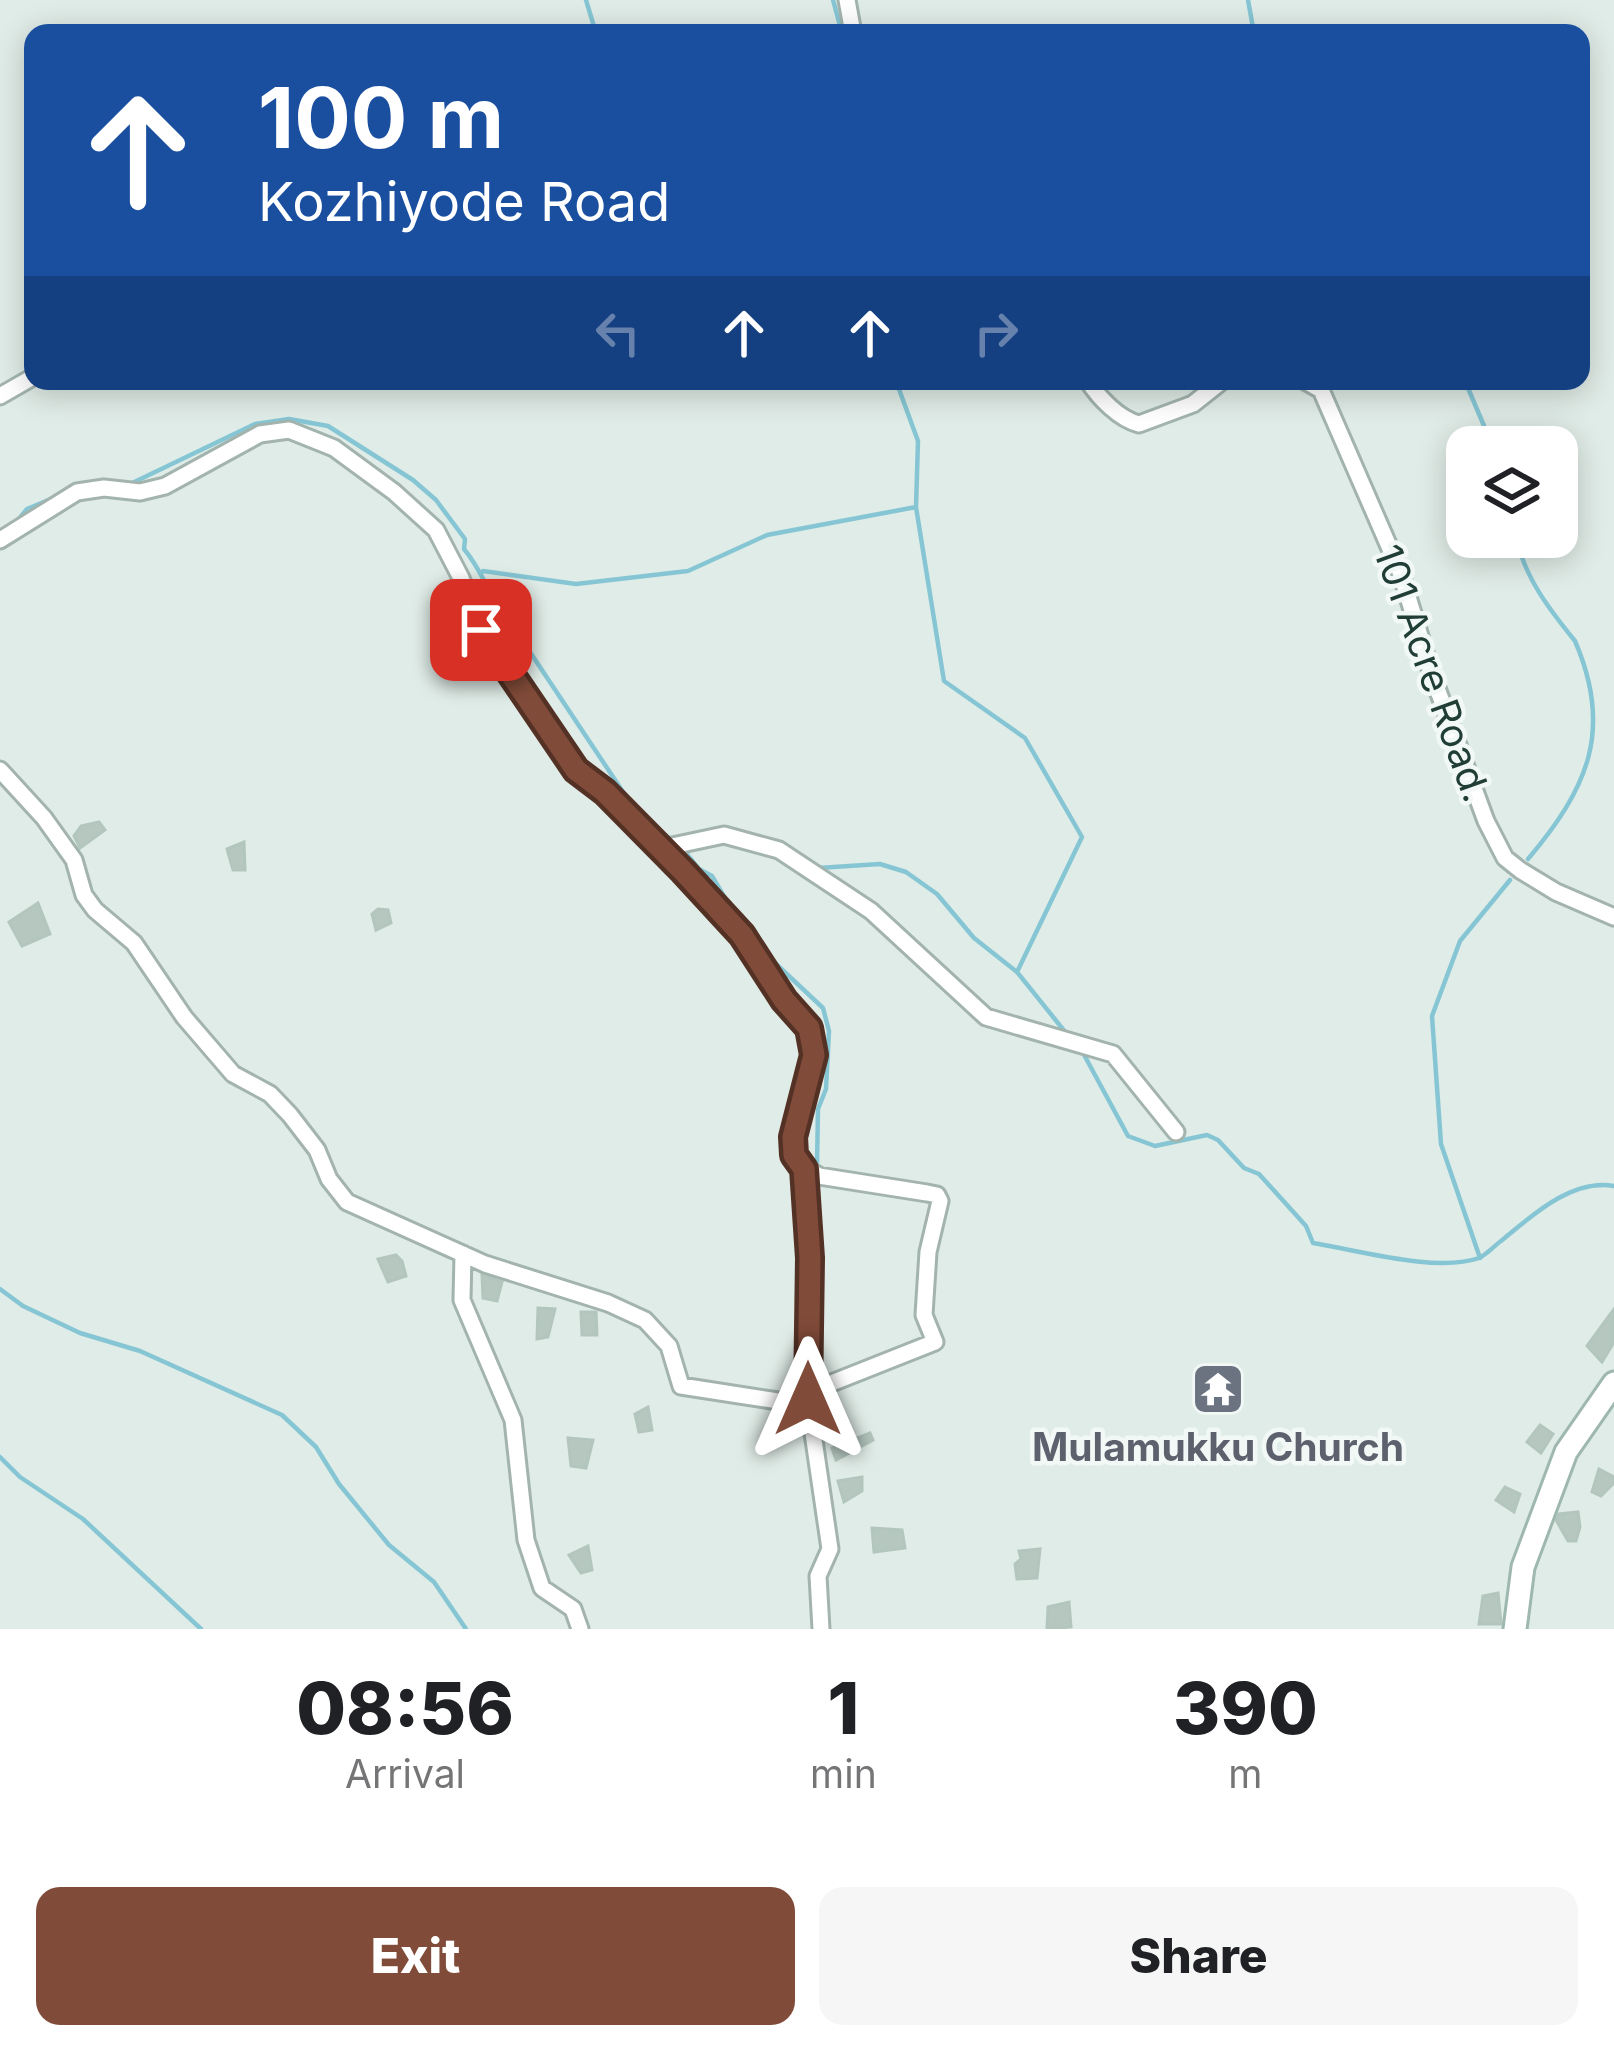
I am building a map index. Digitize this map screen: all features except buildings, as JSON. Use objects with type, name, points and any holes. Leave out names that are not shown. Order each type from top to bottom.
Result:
[{"type":"main road","points":[[1515,1629],[1523,1567],[1566,1452],[1614,1383]]},
{"type":"street","points":[[1096,390],[1132,424],[1193,404],[1211,390]]},
{"type":"street","name":"101 Acre Road.","points":[[1320,390],[1384,534],[1431,672],[1505,858],[1556,892],[1614,916]]},
{"type":"street","points":[[0,540],[77,492],[104,488],[140,492],[164,487],[260,434],[289,430],[322,443],[383,483],[436,530],[452,556],[481,630],[565,756],[663,848],[742,935],[784,1000],[809,1028],[814,1055],[793,1137],[794,1155],[804,1169],[810,1258],[808,1399],[830,1549],[818,1576],[821,1629]]},
{"type":"street","points":[[0,770],[74,860],[86,899],[134,943],[184,1017],[233,1074],[270,1094],[290,1114],[343,1197],[356,1208],[464,1254],[645,1320],[669,1346],[681,1386],[778,1401],[812,1418]]},
{"type":"street","points":[[663,848],[724,835],[779,850],[872,910],[986,1017],[1113,1054],[1176,1132]]},
{"type":"street","points":[[804,1169],[843,1181],[927,1193],[938,1196],[940,1202],[928,1252],[924,1315],[934,1342],[829,1384],[808,1399]]},
{"type":"street","points":[[464,1254],[462,1300],[513,1420],[526,1540],[542,1588],[573,1609],[580,1629]]},
{"type":"waterway","points":[[586,0],[593,24]]},
{"type":"waterway","points":[[833,0],[840,24]]},
{"type":"waterway","points":[[1248,0],[1252,24]]},
{"type":"waterway","points":[[899,390],[918,441],[916,507]]},
{"type":"waterway","points":[[1469,390],[1484,426]]},
{"type":"waterway","points":[[128,485],[255,424],[289,419],[328,426],[413,480],[436,500],[465,539],[464,549],[500,609],[639,816],[672,840]]},
{"type":"waterway","points":[[18,520],[27,509],[53,498]]},
{"type":"waterway","points":[[483,571],[576,584],[688,571],[767,535],[916,507],[944,681],[1025,738],[1082,837],[1017,972]]},
{"type":"waterway","points":[[1523,558],[1547,605],[1575,641],[1587,673],[1593,731],[1579,783],[1528,859]]},
{"type":"waterway","points":[[686,853],[712,876],[738,920]]},
{"type":"waterway","points":[[818,868],[880,864],[906,872],[937,894],[974,938],[1017,972],[1066,1033]]},
{"type":"waterway","points":[[1480,1258],[1441,1144],[1432,1016],[1460,941],[1510,880]]},
{"type":"waterway","points":[[755,944],[823,1008],[829,1031],[826,1089],[818,1109],[817,1164]]},
{"type":"waterway","points":[[1082,1051],[1128,1136],[1155,1146],[1207,1135],[1218,1140],[1244,1168],[1259,1174],[1306,1226],[1313,1243],[1420,1262],[1462,1262],[1482,1257],[1538,1211],[1567,1194],[1598,1185],[1614,1186]]},
{"type":"waterway","points":[[0,1289],[23,1306],[80,1333],[140,1351],[282,1415],[316,1447],[339,1484],[389,1545],[434,1582],[466,1629]]},
{"type":"waterway","points":[[0,1457],[20,1477],[83,1519],[201,1629]]},
{"type":"place","name":"Mulamukku Church","points":[[1218,1389]]},
{"type":"route","points":[[481,630],[576,770],[663,848],[742,935],[767,977],[809,1028],[813,1067],[793,1137],[794,1155],[804,1169],[810,1258],[808,1399]]}]
